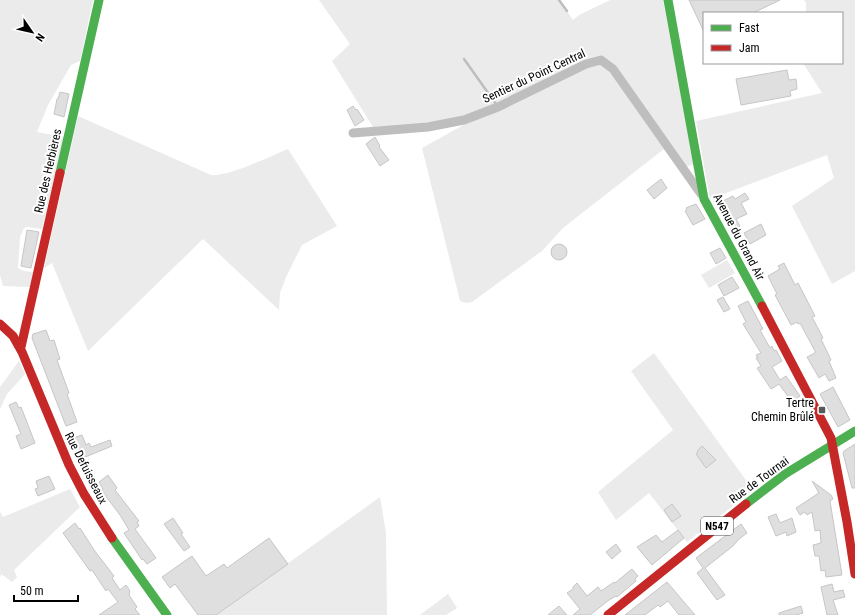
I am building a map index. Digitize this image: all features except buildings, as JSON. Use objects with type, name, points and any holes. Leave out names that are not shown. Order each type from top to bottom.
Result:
[{"type":"street","name":"Rue des Herbières","points":[[21,347],[99,0]]},
{"type":"street","name":"Avenue du Grand Air","points":[[668,0],[704,199],[831,438],[855,574]]},
{"type":"street","name":"Sentier du Point Central","points":[[353,133],[428,127],[464,120],[498,106],[586,64],[601,60],[613,69],[704,199]]},
{"type":"street","name":"Rue Defuisseaux","points":[[0,324],[7,329],[21,347],[74,476],[96,513],[167,615]]},
{"type":"street","name":"Rue de Tournai","points":[[608,615],[734,513],[786,474],[855,431]]},
{"type":"shaded area","points":[[0,0],[93,0],[80,61],[71,65],[48,105],[37,132],[64,137],[42,229],[28,227],[24,228],[20,237],[18,268],[24,271],[33,272],[30,287],[3,286],[0,275]]},
{"type":"shaded area","points":[[319,0],[559,0],[573,20],[579,15],[610,0],[663,0],[694,164],[686,167],[602,58],[468,115],[439,123],[373,127],[332,61],[350,44]]},
{"type":"shaded area","points":[[804,0],[855,0],[855,271],[832,284],[792,206],[834,178],[827,155],[710,199],[696,121],[822,93],[804,64],[843,64],[843,12],[806,12],[806,3]]},
{"type":"shaded area","points":[[595,63],[605,65],[664,149],[563,228],[542,251],[472,302],[466,303],[460,301],[422,148],[476,118]]},
{"type":"shaded area","points":[[78,116],[211,175],[228,173],[288,149],[337,226],[302,245],[286,277],[280,293],[279,310],[203,239],[88,351],[52,263],[44,268]]},
{"type":"shaded area","points":[[727,260],[735,273],[709,288],[701,275]]},
{"type":"shaded area","points":[[654,353],[753,490],[687,542],[649,493],[616,520],[598,492],[673,430],[631,371]]},
{"type":"shaded area","points":[[19,361],[25,374],[7,394],[0,409],[0,387]]},
{"type":"shaded area","points":[[70,489],[80,507],[14,570],[17,577],[12,582],[1,574],[0,578],[0,512],[3,517]]},
{"type":"shaded area","points":[[380,497],[386,533],[387,615],[216,615]]},
{"type":"shaded area","points":[[448,594],[457,608],[446,615],[420,615]]},
{"type":"waterway","points":[[559,0],[567,11]]},
{"type":"waterway","points":[[464,59],[496,104]]},
{"type":"traffic: fast","points":[[60,173],[99,0]]},
{"type":"traffic: fast","points":[[668,0],[704,199],[762,306]]},
{"type":"traffic: fast","points":[[746,504],[785,474],[855,431]]},
{"type":"traffic: fast","points":[[112,538],[167,615]]},
{"type":"traffic: jam","points":[[21,347],[60,173]]},
{"type":"traffic: jam","points":[[762,306],[831,438],[855,574]]},
{"type":"traffic: jam","points":[[0,324],[13,336],[22,352],[69,465],[84,494],[112,538]]},
{"type":"traffic: jam","points":[[608,615],[746,504]]},
{"type":"place","name":"Tertre Chemin Brûlé","points":[[822,410]]}]
